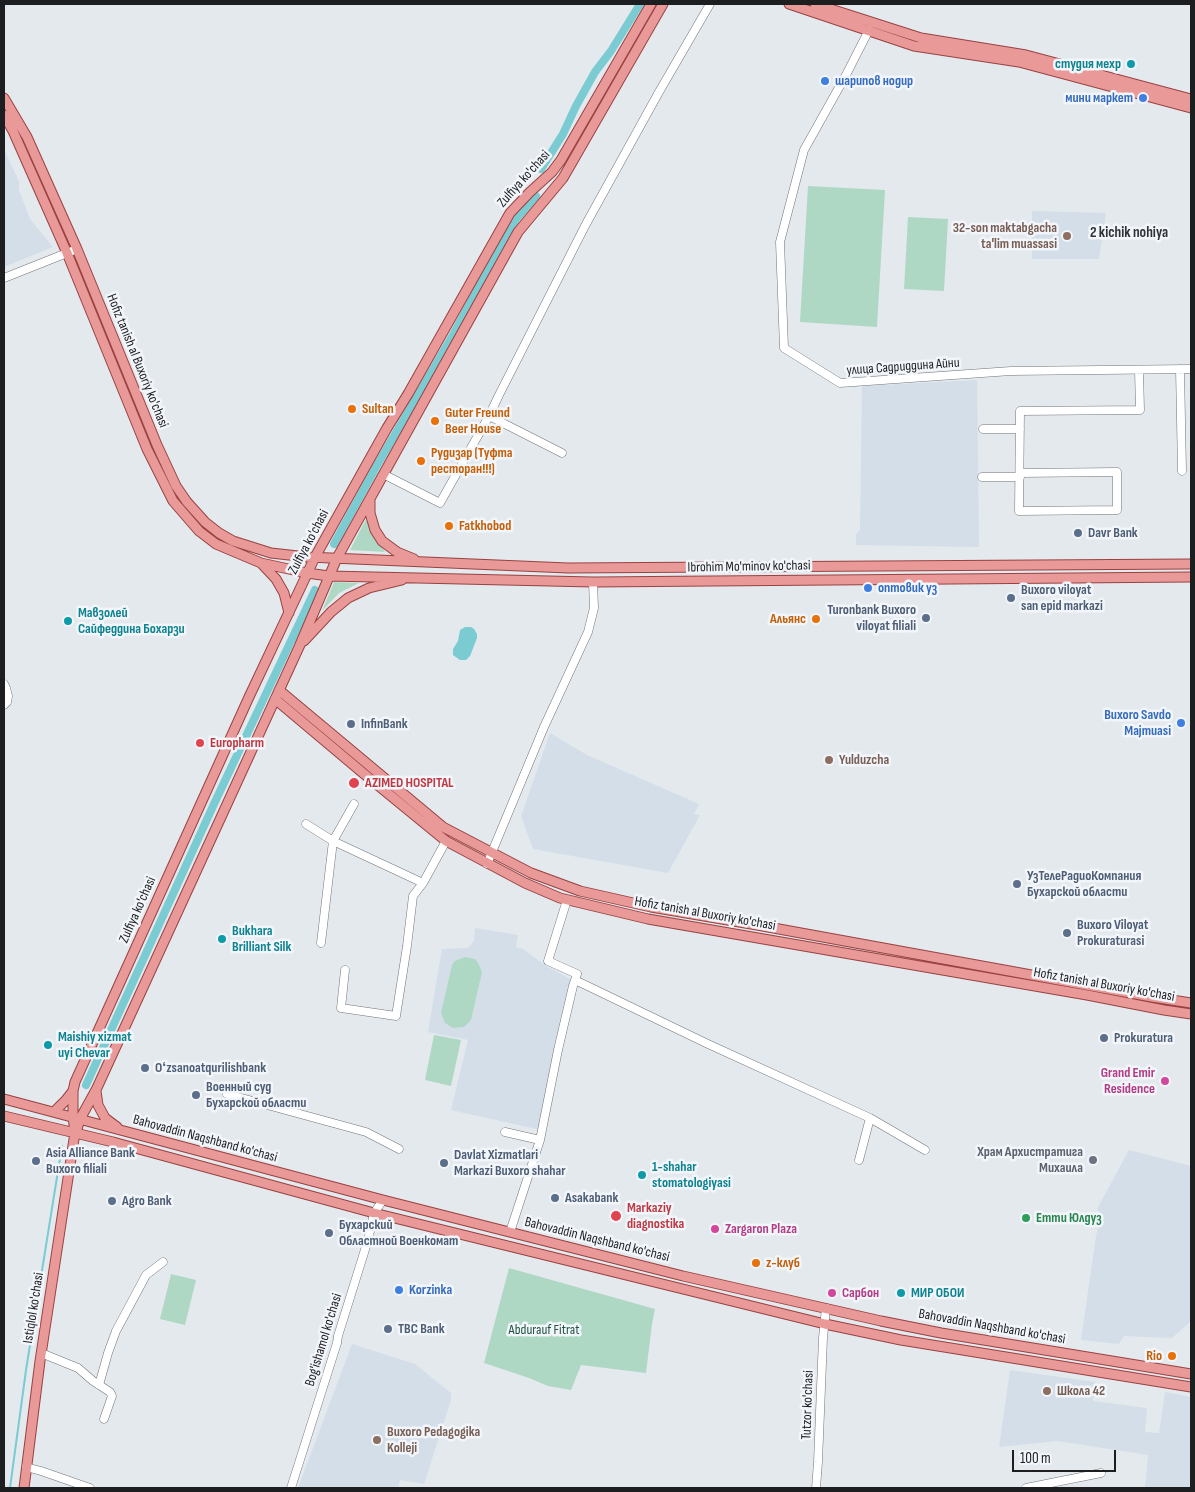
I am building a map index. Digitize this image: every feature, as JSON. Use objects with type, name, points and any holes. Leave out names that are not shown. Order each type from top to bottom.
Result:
[{"type":"main road","name":"Zulfiya ko'chasi","points":[[76,1118],[73,1091],[78,1075],[245,705],[315,557],[510,214],[552,172],[561,160],[651,4]]},
{"type":"main road","name":"Zulfiya ko'chasi","points":[[76,1118],[96,1090],[338,558],[518,232],[563,178],[663,4]]},
{"type":"main road","points":[[788,4],[914,46],[1019,62],[1191,108]]},
{"type":"main road","points":[[815,4],[921,38],[1026,55],[1191,99]]},
{"type":"main road","name":"Hofiz tanish al Buxoriy ko'chasi","points":[[4,98],[27,137],[77,249],[157,445],[176,486],[196,513],[212,528],[233,541],[271,554],[315,557]]},
{"type":"main road","name":"Hofiz tanish al Buxoriy ko'chasi","points":[[4,115],[13,131],[67,253],[147,449],[173,501],[199,531],[216,544],[261,563],[307,573]]},
{"type":"main road","points":[[370,500],[370,514],[375,530],[382,541],[397,552],[421,561]]},
{"type":"main road","name":"Ibrohim Mo'minov ko'chasi","points":[[315,557],[568,568],[1191,564]]},
{"type":"main road","points":[[261,563],[276,579],[284,593],[289,613]]},
{"type":"main road","points":[[567,582],[568,568]]},
{"type":"main road","name":"Ibrohim Mo'minov ko'chasi","points":[[307,573],[329,576],[567,582],[1191,577]]},
{"type":"main road","points":[[299,647],[331,612],[348,598],[369,588],[416,577]]},
{"type":"main road","points":[[279,690],[443,835]]},
{"type":"main road","name":"Hofiz tanish al Buxoriy ko'chasi","points":[[275,699],[443,835],[487,864],[542,891],[567,900],[648,919],[1191,1014]]},
{"type":"main road","name":"Hofiz tanish al Buxoriy ko'chasi","points":[[443,835],[492,852],[531,873],[580,891],[651,907],[1191,1003]]},
{"type":"main road","points":[[984,977],[986,966]]},
{"type":"main road","points":[[96,1090],[98,1105],[105,1118],[123,1132]]},
{"type":"main road","points":[[54,1112],[73,1091]]},
{"type":"main road","name":"Bahovaddin Naqshband ko'chasi","points":[[4,1099],[383,1200],[683,1276],[940,1333],[1188,1373]]},
{"type":"main road","name":"Bahovaddin Naqshband ko'chasi","points":[[4,1116],[113,1142],[374,1213],[825,1324],[901,1340],[1191,1387]]},
{"type":"main road","name":"Istiqlol ko'chasi","points":[[24,1488],[41,1353],[76,1118]]},
{"type":"street","points":[[385,475],[440,502],[489,416],[586,224],[710,4]]},
{"type":"street","name":"улица Садриддина Айни","points":[[868,30],[846,75],[804,150],[780,242],[784,348],[840,384],[1011,371],[1191,370]]},
{"type":"street","points":[[4,278],[77,249]]},
{"type":"street","points":[[982,477],[1020,475],[1117,472],[1117,510],[1020,511],[1020,475],[1020,429],[1020,411],[1140,410],[1139,370]]},
{"type":"street","points":[[1180,370],[1182,471]]},
{"type":"street","points":[[489,416],[562,453]]},
{"type":"street","points":[[983,429],[1020,429]]},
{"type":"street","points":[[487,864],[544,727],[588,632],[594,608],[593,582]]},
{"type":"street","points":[[4,684],[8,696],[4,706]]},
{"type":"street","points":[[320,943],[333,841],[354,804]]},
{"type":"street","points":[[306,824],[333,841],[424,883]]},
{"type":"street","points":[[345,970],[341,1008],[396,1016],[413,896],[424,883],[443,835]]},
{"type":"street","points":[[510,1232],[540,1140],[558,1050],[577,974],[548,961],[567,900]]},
{"type":"street","points":[[575,980],[708,1044],[870,1118],[925,1150]]},
{"type":"street","points":[[227,1094],[366,1132],[399,1149]]},
{"type":"street","points":[[859,1160],[870,1118]]},
{"type":"street","points":[[505,1132],[540,1140]]},
{"type":"street","name":"Bog'ishamol ko'chasi","points":[[291,1488],[338,1343],[338,1336],[368,1240],[374,1213],[383,1200]]},
{"type":"street","points":[[99,1385],[116,1331],[146,1274],[163,1262]]},
{"type":"street","name":"Tutzor ko'chasi","points":[[816,1488],[826,1308]]},
{"type":"street","points":[[41,1353],[78,1368],[110,1392],[112,1396],[104,1419]]},
{"type":"street","points":[[26,1468],[41,1471],[90,1488]]},
{"type":"street","points":[[1026,1488],[1102,1473]]},
{"type":"shaded area","points":[[4,149],[19,182],[19,190],[30,219],[53,247],[4,267]]},
{"type":"shaded area","name":"32-son maktabgacha ta'lim muassasi","points":[[1032,211],[1106,213],[1099,259],[1032,259]]},
{"type":"shaded area","points":[[977,380],[979,547],[856,545],[856,534],[860,530],[862,386]]},
{"type":"shaded area","points":[[550,733],[587,755],[699,804],[694,814],[700,815],[668,873],[533,849],[521,816]]},
{"type":"shaded area","points":[[475,928],[518,935],[516,947],[523,949],[546,966],[570,979],[541,1130],[451,1110],[468,1040],[428,1032],[442,949],[468,948],[474,941]]},
{"type":"shaded area","points":[[1129,1150],[1191,1166],[1191,1321],[1172,1338],[1124,1336],[1119,1344],[1081,1340],[1101,1214],[1097,1209]]},
{"type":"shaded area","name":"Buxoro Pedagogika Kolleji","points":[[352,1344],[415,1364],[451,1393],[451,1400],[424,1484],[400,1480],[398,1488],[298,1488]]},
{"type":"shaded area","points":[[1010,1370],[1095,1382],[1093,1401],[1147,1408],[1145,1432],[1159,1433],[1165,1392],[1191,1397],[1191,1488],[1145,1488],[1148,1455],[1058,1441],[999,1447]]},
{"type":"green space","points":[[808,186],[885,190],[877,327],[800,322]]},
{"type":"green space","points":[[908,217],[948,219],[944,291],[904,289]]},
{"type":"green space","points":[[366,519],[369,527],[385,552],[350,550]]},
{"type":"green space","points":[[334,582],[359,583],[339,593],[322,611]]},
{"type":"green space","points":[[465,957],[475,959],[482,972],[471,1020],[464,1027],[453,1028],[445,1023],[441,1013],[452,965],[455,961]]},
{"type":"green space","points":[[434,1035],[461,1040],[451,1086],[425,1080]]},
{"type":"green space","name":"Abdurauf Fitrat","points":[[509,1268],[655,1309],[646,1373],[581,1365],[571,1390],[548,1386],[484,1363]]},
{"type":"green space","points":[[171,1274],[196,1280],[185,1325],[160,1319]]},
{"type":"water","points":[[465,627],[474,629],[477,638],[470,656],[466,660],[460,660],[453,655],[453,649],[458,641],[460,630]]},
{"type":"waterway","points":[[541,169],[563,134],[595,72],[611,51],[640,4]]},
{"type":"waterway","points":[[334,544],[376,467],[453,335],[516,219],[536,196]]},
{"type":"waterway","points":[[86,1085],[214,804],[315,590]]},
{"type":"waterway","points":[[10,1488],[26,1370],[62,1146]]},
{"type":"place","name":"студия мехр","points":[[1131,64]]},
{"type":"place","name":"шарипов нодир","points":[[825,81]]},
{"type":"place","name":"мини маркет","points":[[1143,98]]},
{"type":"place","name":"32-son maktabgacha ta'lim muassasi","points":[[1067,236]]},
{"type":"place","name":"Sultan","points":[[352,409]]},
{"type":"place","name":"Guter Freund Beer House","points":[[435,421]]},
{"type":"place","name":"Рудизар (Туфта ресторан!!!)","points":[[421,461]]},
{"type":"place","name":"Fatkhobod","points":[[449,526]]},
{"type":"place","name":"Davr Bank","points":[[1078,533]]},
{"type":"place","name":"оптовик уз","points":[[868,588]]},
{"type":"place","name":"Buxoro viloyat san epid markazi","points":[[1011,598]]},
{"type":"place","name":"Turonbank Buxoro viloyat filiali","points":[[926,618]]},
{"type":"place","name":"Альянс","points":[[816,619]]},
{"type":"place","name":"Мавзолей Сайфеддина Бохарзи","points":[[68,621]]},
{"type":"place","name":"Buxoro Savdo Majmuasi","points":[[1181,723]]},
{"type":"place","name":"InfinBank","points":[[351,724]]},
{"type":"place","name":"Europharm","points":[[200,743]]},
{"type":"place","name":"Yulduzcha","points":[[829,760]]},
{"type":"place","name":"AZIMED HOSPITAL","points":[[354,783]]},
{"type":"place","name":"УзТелеРадиоКомпания Бухарской области","points":[[1017,884]]},
{"type":"place","name":"Buxoro Viloyat Prokuraturasi","points":[[1067,933]]},
{"type":"place","name":"Bukhara Brilliant Silk","points":[[222,939]]},
{"type":"place","name":"Prokuratura","points":[[1104,1038]]},
{"type":"place","name":"Maishiy xizmat uyi Chevar","points":[[48,1045]]},
{"type":"place","name":"Oʻzsanoatqurilishbank","points":[[145,1068]]},
{"type":"place","name":"Grand Emir Residence","points":[[1165,1081]]},
{"type":"place","name":"Военный суд Бухарской области","points":[[196,1095]]},
{"type":"place","name":"Храм Архистратига Михаила","points":[[1093,1160]]},
{"type":"place","name":"Asia Alliance Bank Buxoro filiali","points":[[36,1161]]},
{"type":"place","name":"Davlat Xizmatlari Markazi Buxoro shahar","points":[[444,1163]]},
{"type":"place","name":"1-shahar stomatologiyasi","points":[[642,1175]]},
{"type":"place","name":"Asakabank","points":[[555,1198]]},
{"type":"place","name":"Agro Bank","points":[[112,1201]]},
{"type":"place","name":"Markaziy diagnostika","points":[[616,1216]]},
{"type":"place","name":"Етти Юлдуз","points":[[1026,1218]]},
{"type":"place","name":"Zargaron Plaza","points":[[715,1229]]},
{"type":"place","name":"Бухарский Областной Военкомат","points":[[329,1233]]},
{"type":"place","name":"z-клуб","points":[[756,1263]]},
{"type":"place","name":"Korzinka","points":[[399,1290]]},
{"type":"place","name":"Сарбон","points":[[832,1293]]},
{"type":"place","name":"МИР ОБОИ","points":[[901,1293]]},
{"type":"place","name":"TBC Bank","points":[[388,1329]]},
{"type":"place","name":"Rio","points":[[1172,1356]]},
{"type":"place","name":"Школа 42","points":[[1047,1391]]},
{"type":"place","name":"Buxoro Pedagogika Kolleji","points":[[377,1440]]},
{"type":"district","name":"2 kichik nohiya","points":[[1129,233]]}]
